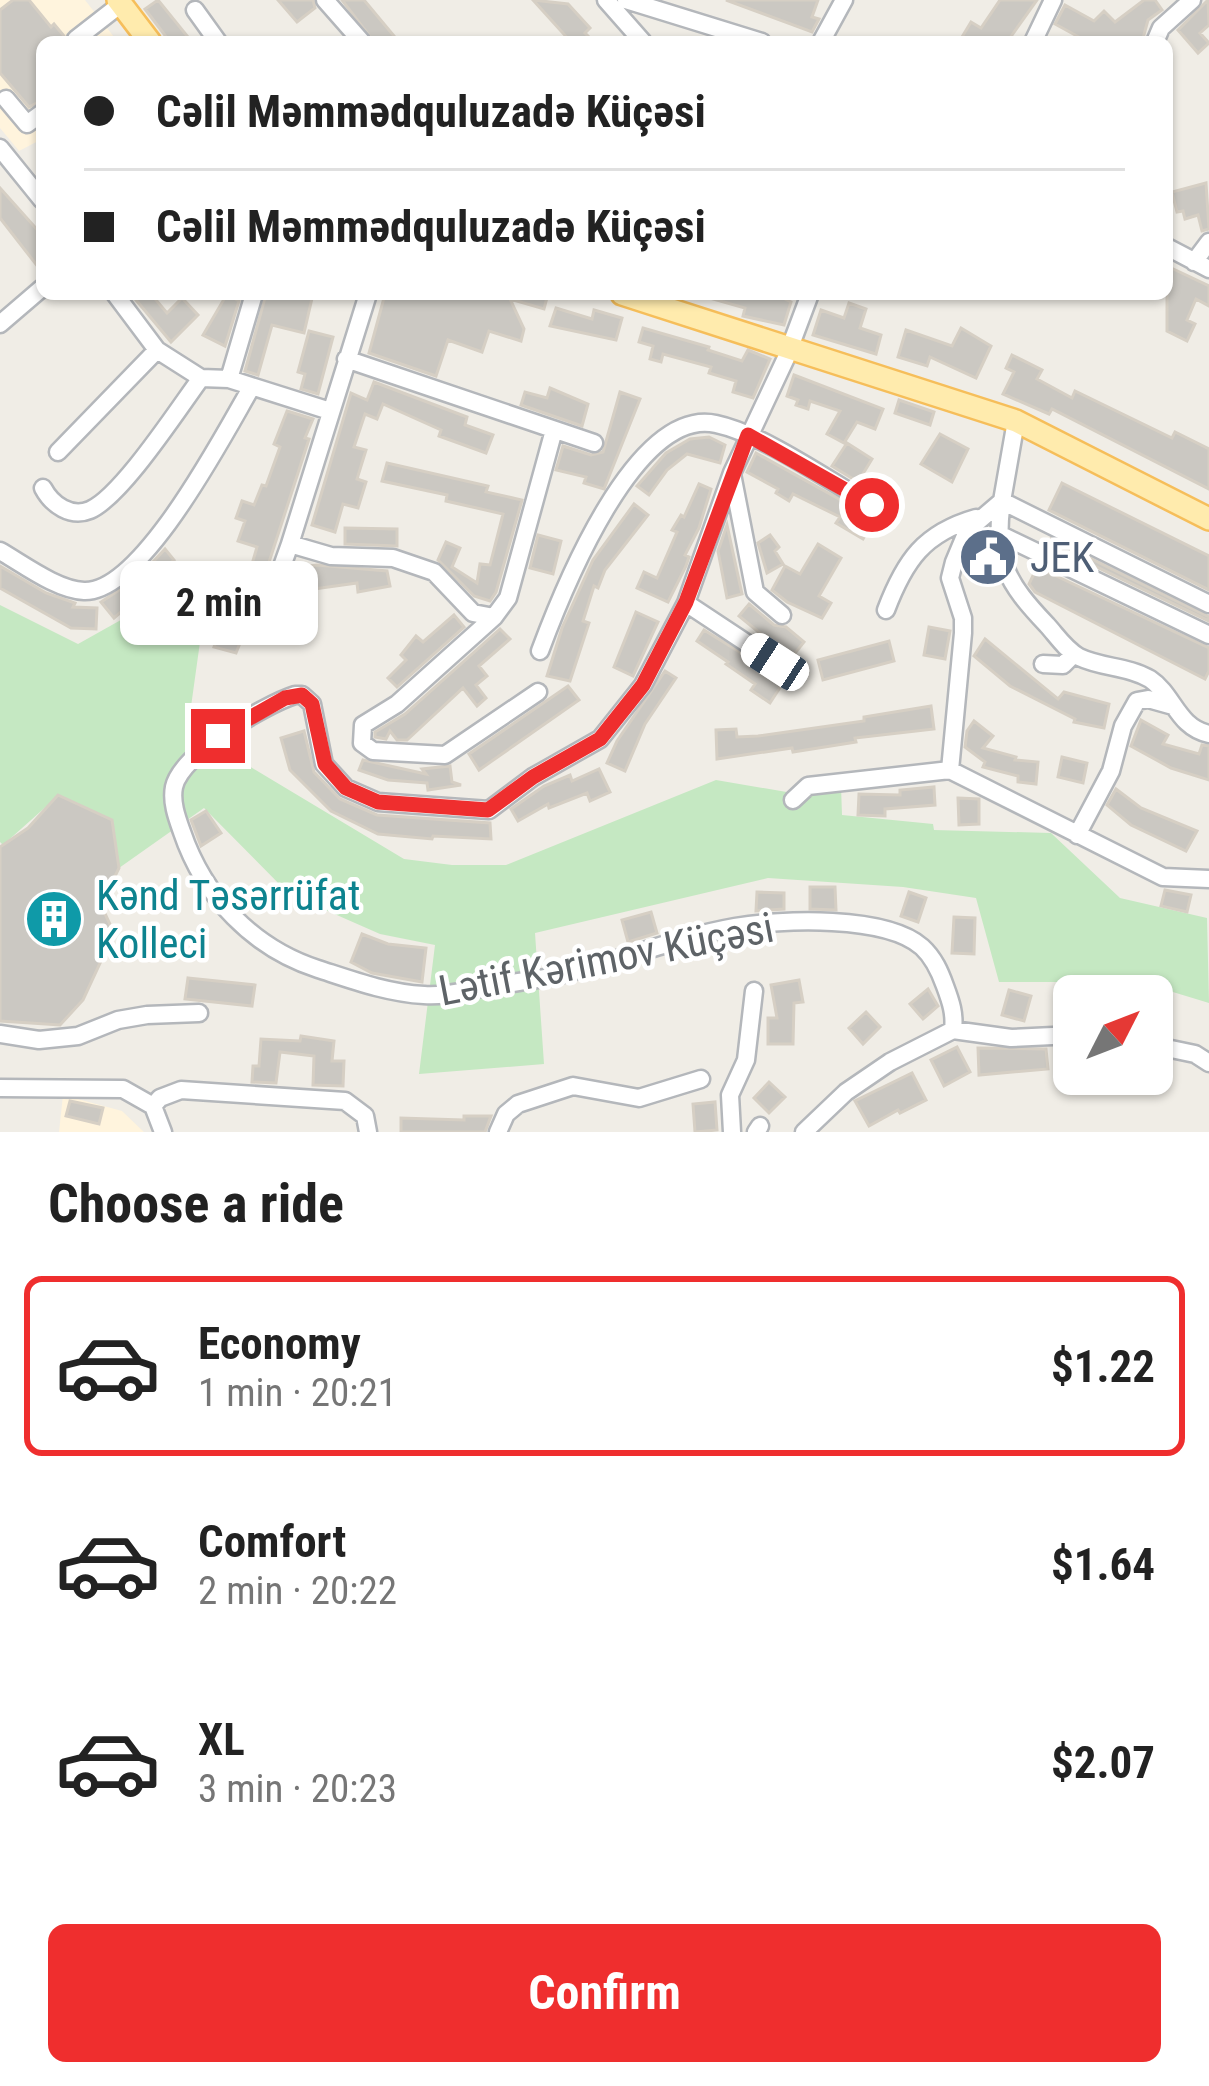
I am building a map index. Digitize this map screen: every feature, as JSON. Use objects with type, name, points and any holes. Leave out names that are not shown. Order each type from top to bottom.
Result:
[{"type":"main road","points":[[120,2],[146,36]]},
{"type":"main road","points":[[641,300],[1016,421],[1209,519]]},
{"type":"street","points":[[326,0],[357,36]]},
{"type":"street","points":[[606,0],[638,36]]},
{"type":"street","points":[[626,0],[663,6],[746,36]]},
{"type":"street","points":[[824,36],[844,0]]},
{"type":"street","points":[[1036,36],[1052,0]]},
{"type":"street","points":[[1158,35],[1192,0]]},
{"type":"street","points":[[80,36],[120,2]]},
{"type":"street","points":[[195,10],[214,36]]},
{"type":"street","points":[[6,99],[27,124],[36,117]]},
{"type":"street","points":[[0,148],[36,193]]},
{"type":"street","points":[[1173,250],[1202,266],[1209,242]]},
{"type":"street","points":[[0,324],[36,293]]},
{"type":"street","points":[[120,300],[157,350],[201,379],[229,379],[330,411]]},
{"type":"street","points":[[229,379],[252,300]]},
{"type":"street","points":[[271,597],[366,300]]},
{"type":"street","points":[[775,662],[686,602],[732,473],[808,300]]},
{"type":"street","points":[[58,452],[157,350]]},
{"type":"street","points":[[346,359],[594,443]]},
{"type":"street","points":[[44,488],[49,500],[76,513],[99,505],[201,379]]},
{"type":"street","points":[[0,551],[75,590],[92,591],[124,572],[179,509],[251,388]]},
{"type":"street","points":[[1016,421],[997,533],[1004,569],[1021,598],[1074,653],[1130,669],[1154,682],[1188,725],[1209,734]]},
{"type":"street","points":[[540,651],[567,577],[643,454],[684,428],[712,422],[748,435],[872,505]]},
{"type":"street","points":[[538,692],[445,755],[373,751],[362,743],[363,725],[370,718],[397,704],[494,616],[514,580],[554,430]]},
{"type":"street","points":[[732,473],[754,592],[782,615]]},
{"type":"street","points":[[950,770],[963,618],[950,578],[967,531],[1002,501]]},
{"type":"street","points":[[1002,501],[1209,604]]},
{"type":"street","points":[[886,610],[905,568],[934,535],[947,526],[983,517]]},
{"type":"street","points":[[997,533],[1209,635]]},
{"type":"street","points":[[290,544],[331,556],[393,558],[434,572],[473,613],[494,616]]},
{"type":"street","name":"Lətif Kərimov Küçəsi","points":[[686,602],[643,685],[600,739],[533,777],[488,810],[378,802],[346,788],[325,764],[312,704],[302,695],[285,698],[218,736],[182,771],[174,785],[174,800],[184,839],[237,923],[281,956],[385,990],[429,996],[551,977],[732,927],[834,923],[880,928],[910,939],[932,959],[953,1008],[952,1030]]},
{"type":"street","points":[[1043,664],[1063,665],[1074,653]]},
{"type":"street","points":[[1077,835],[1111,770],[1123,726],[1137,701],[1173,706]]},
{"type":"street","points":[[793,800],[808,786],[950,770],[1162,877],[1209,879]]},
{"type":"street","points":[[732,1132],[730,1095],[746,1060],[754,991]]},
{"type":"street","points":[[0,1034],[39,1040],[78,1036],[118,1020],[199,1013]]},
{"type":"street","points":[[804,1132],[845,1092],[890,1061],[952,1030],[1011,1038],[1053,1036]]},
{"type":"street","points":[[1173,1049],[1209,1063]]},
{"type":"street","points":[[498,1132],[506,1114],[518,1104],[573,1086],[639,1098],[701,1078]]},
{"type":"street","points":[[0,1088],[123,1089],[153,1106],[163,1132]]},
{"type":"street","points":[[153,1106],[181,1090],[345,1101],[365,1116],[368,1132]]},
{"type":"shaded area","points":[[0,0],[85,0],[113,36],[36,36],[36,142],[19,151],[0,128]]},
{"type":"shaded area","points":[[63,1095],[122,1111],[144,1132],[59,1132]]},
{"type":"green space","points":[[210,570],[189,721],[194,733],[404,859],[506,865],[716,780],[804,795],[841,786],[842,815],[933,824],[934,830],[1051,833],[1120,898],[1207,918],[1209,1003],[1173,992],[1173,975],[1053,975],[1053,982],[999,982],[976,898],[903,887],[768,878],[535,933],[544,1064],[419,1074],[435,945],[380,934],[289,894],[204,808],[119,868],[58,796],[3,845],[0,842],[0,605],[78,644]]},
{"type":"building","points":[[13,0],[29,0],[64,36],[36,36],[36,103],[29,107],[0,73],[0,10]]},
{"type":"building","points":[[158,0],[187,36],[165,36],[145,9]]},
{"type":"building","points":[[278,0],[313,0],[315,8],[297,22]]},
{"type":"building","points":[[342,0],[364,0],[394,36],[369,36]]},
{"type":"building","points":[[533,0],[568,4],[590,28],[585,33],[588,36],[566,36]]},
{"type":"building","points":[[726,0],[818,0],[812,17],[819,19],[812,32]]},
{"type":"building","points":[[1000,0],[1037,0],[1011,36],[963,36],[971,22],[981,28]]},
{"type":"building","points":[[1144,0],[1155,0],[1162,10],[1148,20],[1144,36],[1077,36],[1055,24],[1065,5],[1094,21],[1104,11],[1115,22]]},
{"type":"building","points":[[1208,0],[1209,25],[1200,33],[1209,43],[1198,53],[1178,30]]},
{"type":"building","points":[[1206,183],[1209,229],[1202,231],[1198,215],[1185,219],[1183,211],[1177,212],[1173,192]]},
{"type":"building","points":[[0,188],[36,228],[36,264],[0,218]]},
{"type":"building","points":[[1173,269],[1209,286],[1209,306],[1196,299],[1187,320],[1195,324],[1187,341],[1167,331]]},
{"type":"building","points":[[136,300],[156,300],[167,313],[184,300],[198,315],[171,342]]},
{"type":"building","points":[[223,300],[239,301],[225,346],[203,335]]},
{"type":"building","points":[[264,300],[312,300],[304,333],[272,325],[258,375],[245,371]]},
{"type":"building","points":[[383,300],[510,300],[524,329],[521,341],[489,331],[482,352],[448,340],[436,376],[369,353]]},
{"type":"building","points":[[513,300],[546,300],[544,309]]},
{"type":"building","points":[[717,300],[791,302],[784,325],[743,316],[745,308]]},
{"type":"building","points":[[849,303],[866,309],[860,328],[881,335],[876,354],[813,335],[821,310],[844,318]]},
{"type":"building","points":[[556,308],[592,319],[594,310],[622,318],[616,340],[550,326]]},
{"type":"building","points":[[643,328],[742,361],[748,350],[770,359],[753,398],[733,392],[736,381],[709,373],[711,367],[663,354],[661,362],[650,359],[653,346],[639,342]]},
{"type":"building","points":[[961,328],[991,346],[976,378],[930,357],[927,366],[898,357],[906,330],[952,346]]},
{"type":"building","points":[[309,331],[333,337],[318,394],[301,389],[305,374],[298,372]]},
{"type":"building","points":[[1012,355],[1042,370],[1037,379],[1072,398],[1075,391],[1172,438],[1175,432],[1209,449],[1209,489],[1052,409],[1049,414],[1003,394],[1014,372],[1006,368]]},
{"type":"building","points":[[794,375],[883,409],[875,429],[857,422],[844,443],[827,434],[840,411],[810,401],[808,409],[796,405],[798,400],[787,396]]},
{"type":"building","points":[[374,382],[467,417],[465,425],[493,435],[486,453],[439,436],[441,430],[383,404],[377,419],[365,414],[354,447],[366,450],[357,479],[366,482],[358,508],[343,504],[335,532],[312,525],[351,393],[367,400]]},
{"type":"building","points":[[550,388],[588,404],[582,426],[521,405],[525,392],[547,398]]},
{"type":"building","points":[[620,392],[640,399],[604,489],[584,483],[586,477],[556,470],[563,446],[591,455],[603,452]]},
{"type":"building","points":[[899,400],[934,412],[930,425],[895,413]]},
{"type":"building","points":[[287,411],[313,419],[305,438],[309,439],[259,593],[262,608],[255,606],[236,653],[214,647],[219,632],[227,634],[238,602],[226,598],[234,573],[248,578],[257,547],[238,541],[245,521],[236,518],[242,501],[254,505],[262,485],[266,486],[280,447],[274,444]]},
{"type":"building","points":[[940,434],[968,449],[952,482],[921,464]]},
{"type":"building","points":[[709,437],[725,445],[720,463],[687,454],[667,470],[649,495],[637,486],[666,453],[690,439]]},
{"type":"building","points":[[847,443],[872,459],[858,482],[832,466]]},
{"type":"building","points":[[756,453],[875,519],[863,539],[836,523],[840,517],[793,494],[789,501],[776,493],[778,489],[747,472]]},
{"type":"building","points":[[387,463],[488,486],[486,492],[522,500],[490,601],[474,596],[438,560],[446,542],[460,548],[452,567],[477,583],[480,564],[490,565],[503,514],[382,481]]},
{"type":"building","points":[[1062,483],[1209,556],[1209,590],[1049,510]]},
{"type":"building","points":[[699,484],[711,489],[685,555],[689,557],[686,566],[668,602],[637,588],[644,572],[657,578],[677,532],[672,530],[684,517]]},
{"type":"building","points":[[634,504],[648,515],[605,570],[598,588],[594,586],[583,621],[589,623],[570,681],[547,676],[562,628],[593,560]]},
{"type":"building","points":[[727,525],[742,594],[727,598],[718,551]]},
{"type":"building","points":[[345,528],[397,529],[397,546],[345,544]]},
{"type":"building","points":[[538,535],[561,541],[553,574],[530,568]]},
{"type":"building","points":[[770,535],[783,564],[767,573],[758,543]]},
{"type":"building","name":"JEK","points":[[979,537],[988,545],[993,571],[981,579],[970,565],[983,556],[974,548]]},
{"type":"building","points":[[1051,539],[1209,617],[1209,621],[1049,544]]},
{"type":"building","points":[[818,544],[841,558],[819,596],[831,603],[822,618],[772,590],[785,566],[800,574]]},
{"type":"building","points":[[165,549],[174,560],[160,572],[169,583],[140,607],[135,600],[114,618],[101,602],[139,577]]},
{"type":"building","points":[[0,566],[46,593],[75,603],[73,607],[97,608],[96,629],[71,628],[0,588]]},
{"type":"building","points":[[300,567],[387,571],[390,586],[358,592],[357,583],[314,589],[316,594],[287,604],[284,598],[289,585],[302,580]]},
{"type":"building","points":[[1037,567],[1209,648],[1205,679],[1035,592],[1029,584]]},
{"type":"building","points":[[749,604],[804,642],[788,662],[783,652],[739,616]]},
{"type":"building","points":[[636,612],[658,622],[633,676],[614,667]]},
{"type":"building","points":[[454,615],[464,627],[397,687],[388,678],[406,660],[401,655],[416,636],[423,642]]},
{"type":"building","points":[[929,627],[950,631],[945,659],[924,655]]},
{"type":"building","points":[[500,629],[510,639],[479,666],[487,676],[476,685],[486,698],[477,706],[463,688],[407,740],[397,740],[390,731],[386,739],[375,737],[375,732],[405,714]]},
{"type":"building","points":[[704,630],[785,680],[770,703],[751,690],[755,684],[697,641]]},
{"type":"building","points":[[985,639],[1058,699],[1064,692],[1109,704],[1104,728],[1074,722],[1010,686],[974,656]]},
{"type":"building","points":[[889,641],[894,661],[823,680],[818,660]]},
{"type":"building","points":[[665,671],[676,678],[645,724],[625,771],[607,763],[617,741]]},
{"type":"building","points":[[568,686],[579,700],[479,770],[469,754]]},
{"type":"building","points":[[931,706],[934,729],[717,759],[716,730],[736,729],[737,737],[758,736]]},
{"type":"building","points":[[1141,720],[1168,735],[1163,744],[1199,754],[1202,745],[1209,746],[1209,780],[1171,768],[1131,746]]},
{"type":"building","points":[[974,721],[993,736],[983,748],[1015,760],[1038,762],[1036,784],[983,767],[985,762],[965,747]]},
{"type":"building","points":[[304,731],[314,772],[340,799],[377,815],[490,823],[491,839],[378,834],[331,811],[290,770],[281,738]]},
{"type":"building","points":[[1062,757],[1087,763],[1083,783],[1058,777]]},
{"type":"building","points":[[363,760],[426,774],[422,769],[450,766],[452,782],[461,785],[428,790],[427,783],[388,780],[359,770]]},
{"type":"building","points":[[599,769],[610,792],[590,801],[587,793],[549,808],[548,804],[518,821],[511,809],[544,786]]},
{"type":"building","points":[[934,787],[935,805],[885,809],[885,816],[858,815],[859,794],[900,795],[900,790]]},
{"type":"building","points":[[1116,789],[1141,808],[1197,831],[1186,851],[1131,825],[1107,805]]},
{"type":"building","name":"Kənd Təsərrüfat Kolleci","points":[[58,795],[112,820],[119,868],[101,905],[114,933],[83,1000],[60,1025],[0,1021],[0,847],[28,828]]},
{"type":"building","points":[[958,798],[979,799],[979,824],[959,825]]},
{"type":"building","points":[[206,811],[221,833],[201,846],[191,820]]},
{"type":"building","points":[[810,887],[835,887],[836,910],[810,909]]},
{"type":"building","points":[[1165,890],[1191,895],[1187,912],[1161,906]]},
{"type":"building","points":[[757,892],[784,893],[784,909],[756,911]]},
{"type":"building","points":[[909,892],[926,898],[918,922],[901,916]]},
{"type":"building","points":[[651,912],[657,933],[628,942],[622,920]]},
{"type":"building","points":[[954,917],[975,918],[974,954],[952,953]]},
{"type":"building","points":[[362,934],[388,944],[426,948],[422,982],[372,973],[351,962]]},
{"type":"building","points":[[188,978],[255,985],[252,1006],[185,999]]},
{"type":"building","points":[[799,980],[803,1002],[794,1003],[793,1044],[768,1044],[768,1018],[777,1018],[771,985]]},
{"type":"building","points":[[928,989],[938,1006],[923,1019],[910,1004]]},
{"type":"building","points":[[1009,990],[1031,996],[1024,1021],[1002,1015]]},
{"type":"building","points":[[866,1012],[880,1027],[863,1044],[849,1028]]},
{"type":"building","points":[[301,1036],[334,1041],[332,1061],[344,1061],[343,1086],[313,1085],[314,1056],[280,1052],[276,1083],[252,1082],[261,1039],[300,1041]]},
{"type":"building","points":[[957,1047],[970,1072],[944,1086],[931,1060]]},
{"type":"building","points":[[978,1048],[1046,1049],[1048,1069],[979,1075]]},
{"type":"building","points":[[912,1073],[926,1100],[869,1126],[855,1101]]},
{"type":"building","points":[[769,1082],[785,1097],[769,1113],[754,1098]]},
{"type":"building","points":[[70,1101],[103,1108],[99,1124],[66,1116]]},
{"type":"building","points":[[715,1102],[717,1130],[695,1132],[693,1104]]},
{"type":"building","points":[[464,1116],[491,1116],[485,1132],[401,1132],[401,1118],[464,1120]]},
{"type":"place","name":"JEK","points":[[988,557]]},
{"type":"place","name":"Kənd Təsərrüfat Kolleci","points":[[54,919]]},
{"type":"route","points":[[218,736],[285,698],[302,695],[312,704],[325,764],[346,788],[378,802],[488,810],[533,777],[600,739],[643,685],[686,602],[748,435],[872,505]]}]
